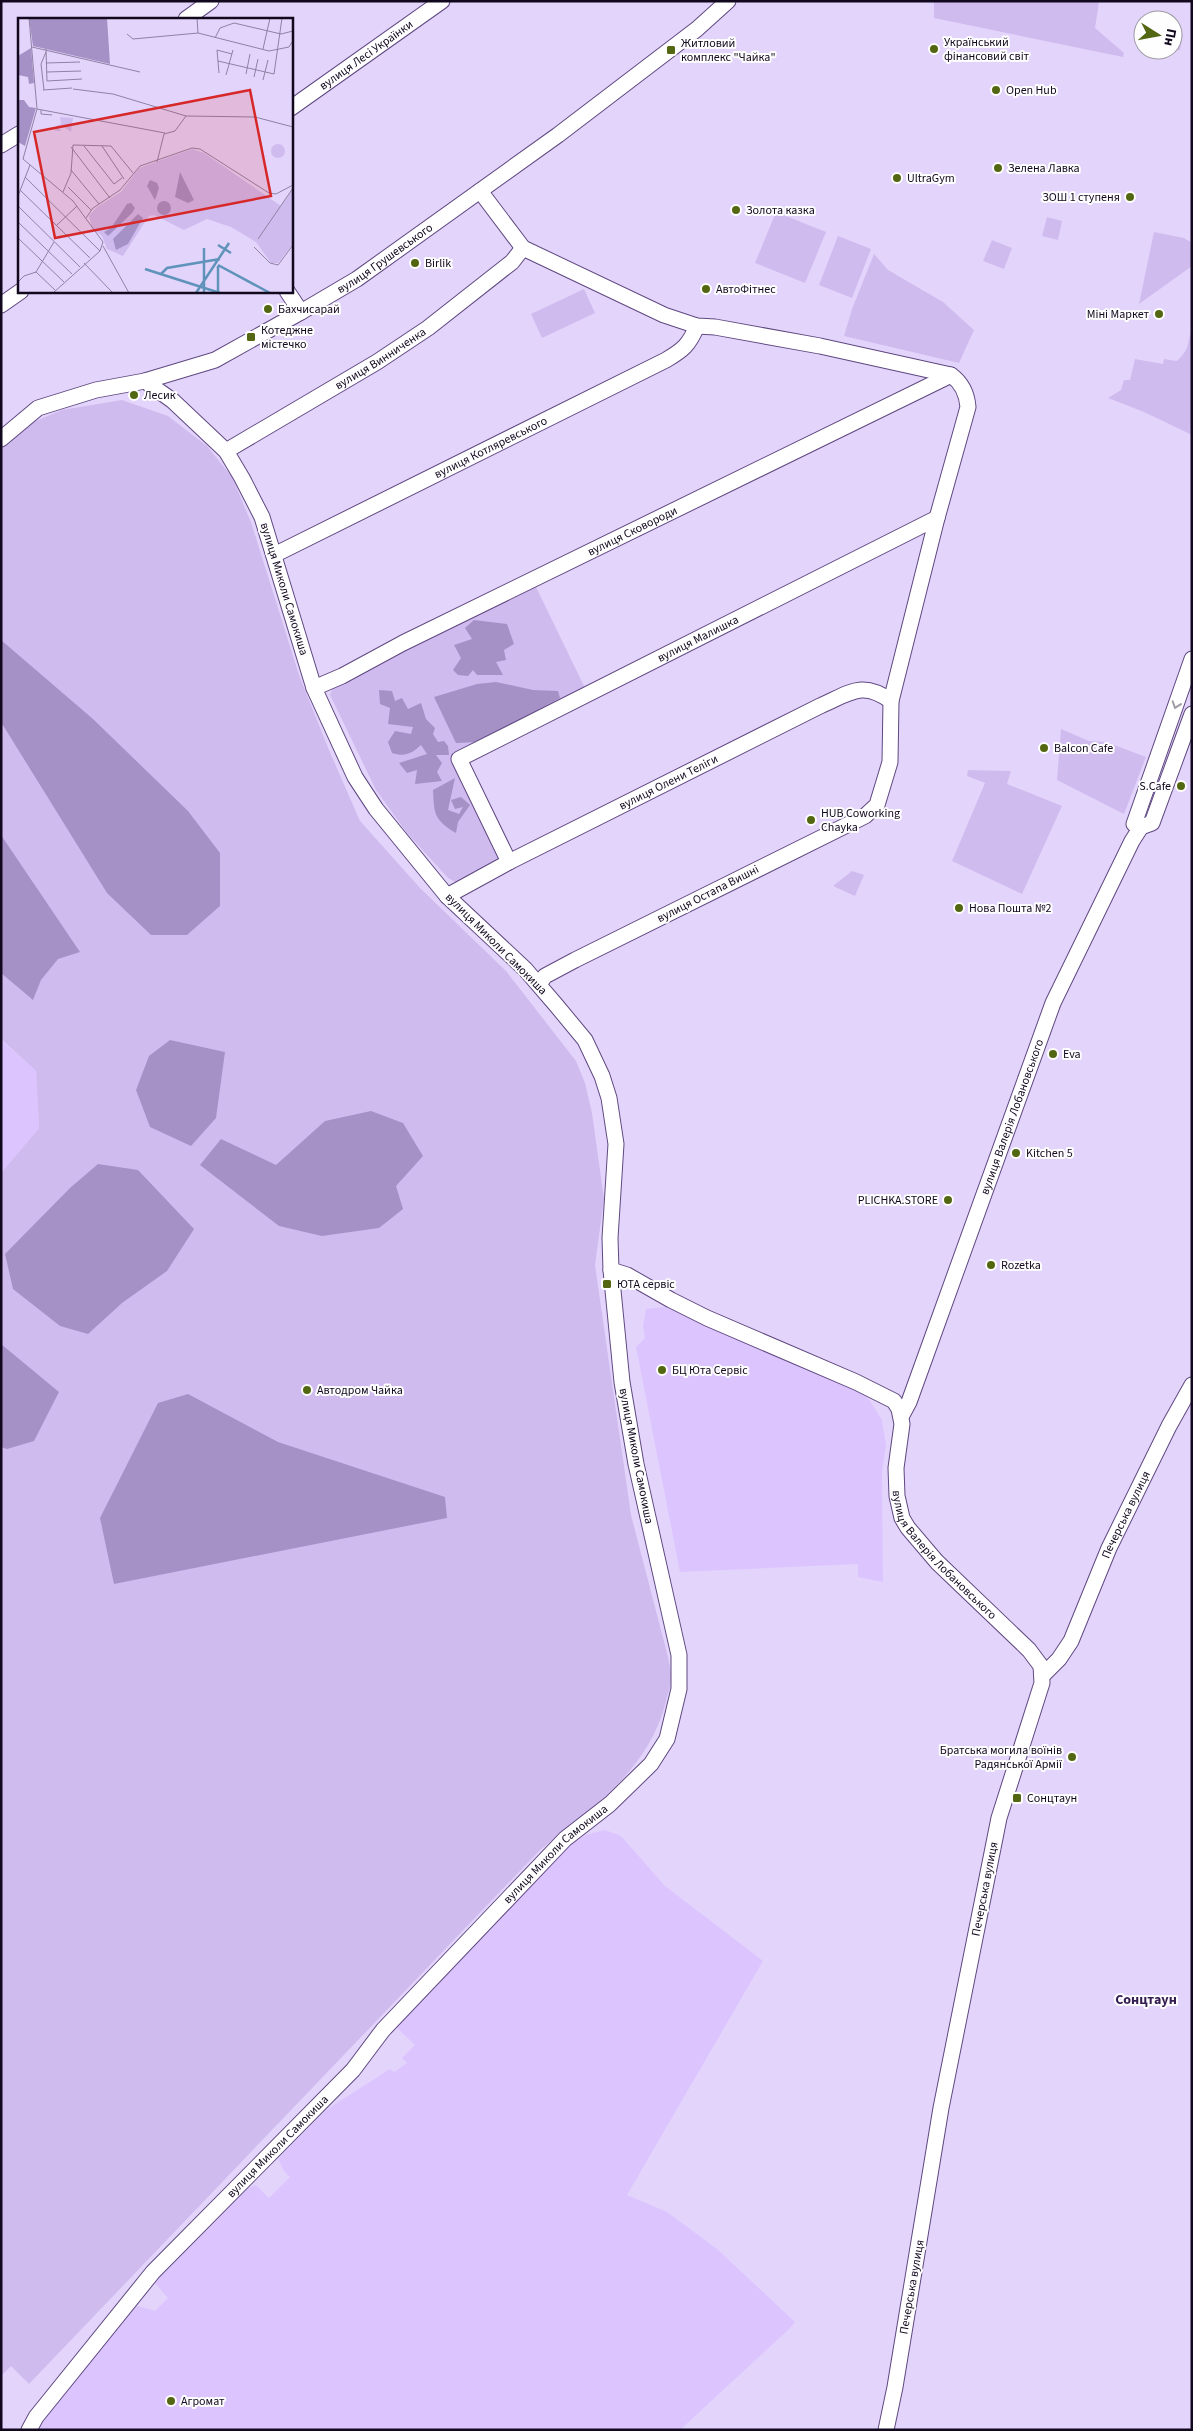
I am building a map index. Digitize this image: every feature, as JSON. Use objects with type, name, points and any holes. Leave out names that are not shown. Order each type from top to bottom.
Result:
[{"type":"street","points":[[187,18],[211,1]]},
{"type":"street","name":"вулиця Лесі Українки","points":[[292,107],[442,1]]},
{"type":"street","name":"вулиця Грушевського","points":[[1,439],[38,408],[54,401],[96,390],[145,381],[215,360],[357,279],[480,191],[689,35],[728,1]]},
{"type":"street","points":[[1,146],[18,135]]},
{"type":"street","points":[[480,191],[523,248],[664,315],[696,326],[715,327],[820,346],[951,375],[959,380],[967,397],[968,407],[937,518],[891,701]]},
{"type":"street","name":"вулиця Винниченка","points":[[226,452],[376,362],[428,328],[512,262],[523,248]]},
{"type":"street","points":[[1,305],[20,292]]},
{"type":"street","points":[[287,292],[301,312]]},
{"type":"street","name":"вулиця Котляревського","points":[[274,555],[666,360],[681,351],[691,341],[696,326]]},
{"type":"street","name":"вулиця Сковороди","points":[[314,688],[342,676],[428,630],[951,375]]},
{"type":"street","name":"вулиця Миколи Самокиша","points":[[29,2430],[36,2417],[153,2272],[352,2070],[383,2030],[564,1839],[610,1804],[636,1781],[656,1757],[667,1739],[679,1689],[678,1655],[628,1424],[611,1270],[610,1238],[616,1144],[609,1098],[602,1076],[585,1040],[539,984],[447,896],[398,838],[355,777],[314,688],[262,517],[226,452],[173,401],[145,381]]},
{"type":"street","name":"вулиця Малишка","points":[[509,862],[459,758],[937,518]]},
{"type":"street","points":[[1141,827],[1134,824],[1192,659]]},
{"type":"street","name":"вулиця Олени Теліги","points":[[447,896],[509,862],[820,706],[854,692],[871,689],[891,701]]},
{"type":"street","name":"вулиця Остапа Вишні","points":[[539,984],[545,976],[575,960],[865,816],[877,805],[890,762],[891,701]]},
{"type":"street","name":"вулиця Валерія Лобановського","points":[[1043,1675],[1041,1666],[1029,1650],[937,1562],[908,1528],[899,1507],[896,1483],[902,1415],[912,1393],[1053,1003],[1141,827],[1152,823],[1192,714]]},
{"type":"street","points":[[611,1270],[627,1274],[671,1300],[707,1318],[876,1391],[894,1401],[902,1415]]},
{"type":"street","name":"Печерська вулиця","points":[[886,2430],[895,2387],[941,2108],[999,1818],[1043,1675],[1059,1659],[1070,1641],[1109,1548],[1169,1426],[1192,1385]]},
{"type":"shaded area","points":[[934,1],[1099,2],[1095,28],[1124,53],[1123,57],[934,18]]},
{"type":"shaded area","points":[[776,212],[826,232],[805,283],[755,263]]},
{"type":"shaded area","points":[[1047,217],[1062,221],[1058,240],[1042,236]]},
{"type":"shaded area","points":[[1154,232],[1184,238],[1192,243],[1192,266],[1139,304]]},
{"type":"shaded area","points":[[838,236],[871,249],[852,298],[819,285]]},
{"type":"shaded area","points":[[992,240],[1012,248],[1004,269],[983,261]]},
{"type":"shaded area","points":[[874,254],[888,270],[943,302],[974,330],[959,363],[844,336],[852,309]]},
{"type":"shaded area","points":[[584,289],[595,313],[542,338],[531,314]]},
{"type":"shaded area","points":[[1192,330],[1192,435],[1144,412],[1108,398],[1121,390],[1124,380],[1130,380],[1135,359],[1163,364],[1164,359],[1177,361],[1187,348]]},
{"type":"shaded area","name":"Автодром Чайка","points":[[122,400],[168,416],[207,446],[232,477],[251,522],[299,675],[360,821],[421,889],[506,971],[576,1061],[585,1083],[592,1113],[604,1199],[595,1265],[631,1515],[668,1657],[671,1677],[666,1702],[658,1726],[632,1768],[616,1786],[540,1850],[29,2384],[11,2366],[1,2376],[1,1173],[39,1128],[36,1071],[1,1039],[1,448],[31,423],[62,410]]},
{"type":"shaded area","points":[[535,585],[585,688],[453,757],[502,856],[500,864],[457,883],[448,878],[407,833],[376,790],[330,695],[333,686]]},
{"type":"shaded area","points":[[474,620],[507,624],[514,644],[504,650],[506,660],[496,662],[503,675],[477,675],[473,670],[468,676],[458,675],[453,670],[461,658],[454,645],[472,639],[465,628]]},
{"type":"shaded area","points":[[1,640],[93,719],[188,811],[220,853],[220,906],[187,935],[151,935],[107,893],[1,722]]},
{"type":"shaded area","points":[[496,682],[533,690],[558,691],[560,698],[478,742],[456,743],[434,697],[477,684]]},
{"type":"shaded area","points":[[379,690],[392,691],[395,701],[402,698],[408,709],[421,703],[426,719],[435,728],[433,734],[438,742],[444,741],[448,746],[449,755],[436,755],[442,763],[437,772],[442,781],[415,784],[417,770],[407,773],[399,763],[427,754],[421,745],[408,754],[392,753],[388,742],[395,731],[411,734],[413,727],[388,724],[390,708],[380,704]]},
{"type":"shaded area","points":[[1061,729],[1089,741],[1106,742],[1146,757],[1124,814],[1057,780]]},
{"type":"shaded area","points":[[968,770],[1011,771],[1007,784],[1062,806],[1022,894],[952,861],[985,783],[967,776]]},
{"type":"shaded area","points":[[455,778],[448,810],[459,814],[463,807],[455,809],[451,800],[461,797],[470,805],[458,822],[456,833],[439,820],[435,811],[433,790]]},
{"type":"shaded area","points":[[1,835],[80,952],[58,959],[41,980],[33,1000],[1,973]]},
{"type":"shaded area","points":[[852,871],[864,875],[855,896],[833,886]]},
{"type":"shaded area","points":[[1,1040],[36,1071],[39,1128],[1,1173]]},
{"type":"shaded area","points":[[170,1040],[225,1052],[216,1118],[191,1146],[150,1127],[136,1090],[149,1056]]},
{"type":"shaded area","points":[[371,1111],[403,1123],[423,1156],[396,1186],[403,1209],[379,1228],[322,1236],[279,1226],[200,1165],[221,1139],[276,1165],[325,1121]]},
{"type":"shaded area","points":[[98,1164],[138,1170],[194,1229],[167,1271],[122,1303],[88,1334],[60,1326],[13,1289],[5,1254],[70,1188]]},
{"type":"shaded area","points":[[665,1307],[860,1389],[870,1401],[882,1420],[886,1446],[882,1471],[883,1582],[858,1577],[858,1564],[680,1572],[636,1347],[645,1338],[643,1326],[646,1309]]},
{"type":"shaded area","points":[[1,1344],[59,1392],[34,1441],[7,1449],[1,1447]]},
{"type":"shaded area","points":[[188,1394],[278,1442],[445,1497],[447,1518],[114,1584],[100,1518],[158,1403]]},
{"type":"shaded area","points":[[605,1830],[621,1836],[665,1886],[763,1961],[627,2195],[667,2212],[717,2249],[795,2322],[789,2329],[680,2430],[38,2430],[51,2409],[135,2305],[155,2311],[168,2298],[154,2282],[246,2189],[256,2185],[269,2198],[290,2177],[284,2171],[278,2158],[326,2110],[390,2069],[394,2072],[407,2063],[402,2058],[415,2045],[395,2026],[571,1844],[586,1835]]},
{"type":"place","name":"Український фінансовий світ","points":[[934,49]]},
{"type":"place","name":"Житловий комплекс \"Чайка\"","points":[[671,50]]},
{"type":"place","name":"Open Hub","points":[[996,90]]},
{"type":"place","name":"Зелена Лавка","points":[[998,168]]},
{"type":"place","name":"UltraGym","points":[[897,178]]},
{"type":"place","name":"ЗОШ 1 ступеня","points":[[1130,197]]},
{"type":"place","name":"Золота казка","points":[[736,210]]},
{"type":"place","name":"Birlik","points":[[415,263]]},
{"type":"place","name":"АвтоФітнес","points":[[706,289]]},
{"type":"place","name":"Бахчисарай","points":[[268,309]]},
{"type":"place","name":"Міні Маркет","points":[[1159,314]]},
{"type":"place","name":"Котеджне містечко","points":[[251,337]]},
{"type":"place","name":"Лесик","points":[[134,395]]},
{"type":"place","name":"Balcon Cafe","points":[[1044,748]]},
{"type":"place","name":"S.Cafe","points":[[1181,786]]},
{"type":"place","name":"HUB Coworking Chayka","points":[[811,820]]},
{"type":"place","name":"Нова Пошта №2","points":[[959,908]]},
{"type":"place","name":"Eva","points":[[1053,1054]]},
{"type":"place","name":"Kitchen 5","points":[[1016,1153]]},
{"type":"place","name":"PLICHKA.STORE","points":[[948,1200]]},
{"type":"place","name":"Rozetka","points":[[991,1265]]},
{"type":"place","name":"ЮТА сервіс","points":[[607,1284]]},
{"type":"place","name":"БЦ Юта Сервіс","points":[[662,1370]]},
{"type":"place","name":"Автодром Чайка","points":[[307,1390]]},
{"type":"place","name":"Братська могила воїнів Радянської Армії","points":[[1072,1757]]},
{"type":"place","name":"Сонцтаун","points":[[1017,1798]]},
{"type":"place","name":"Агромат","points":[[171,2401]]},
{"type":"district","name":"Сонцтаун","points":[[1146,2000]]}]
